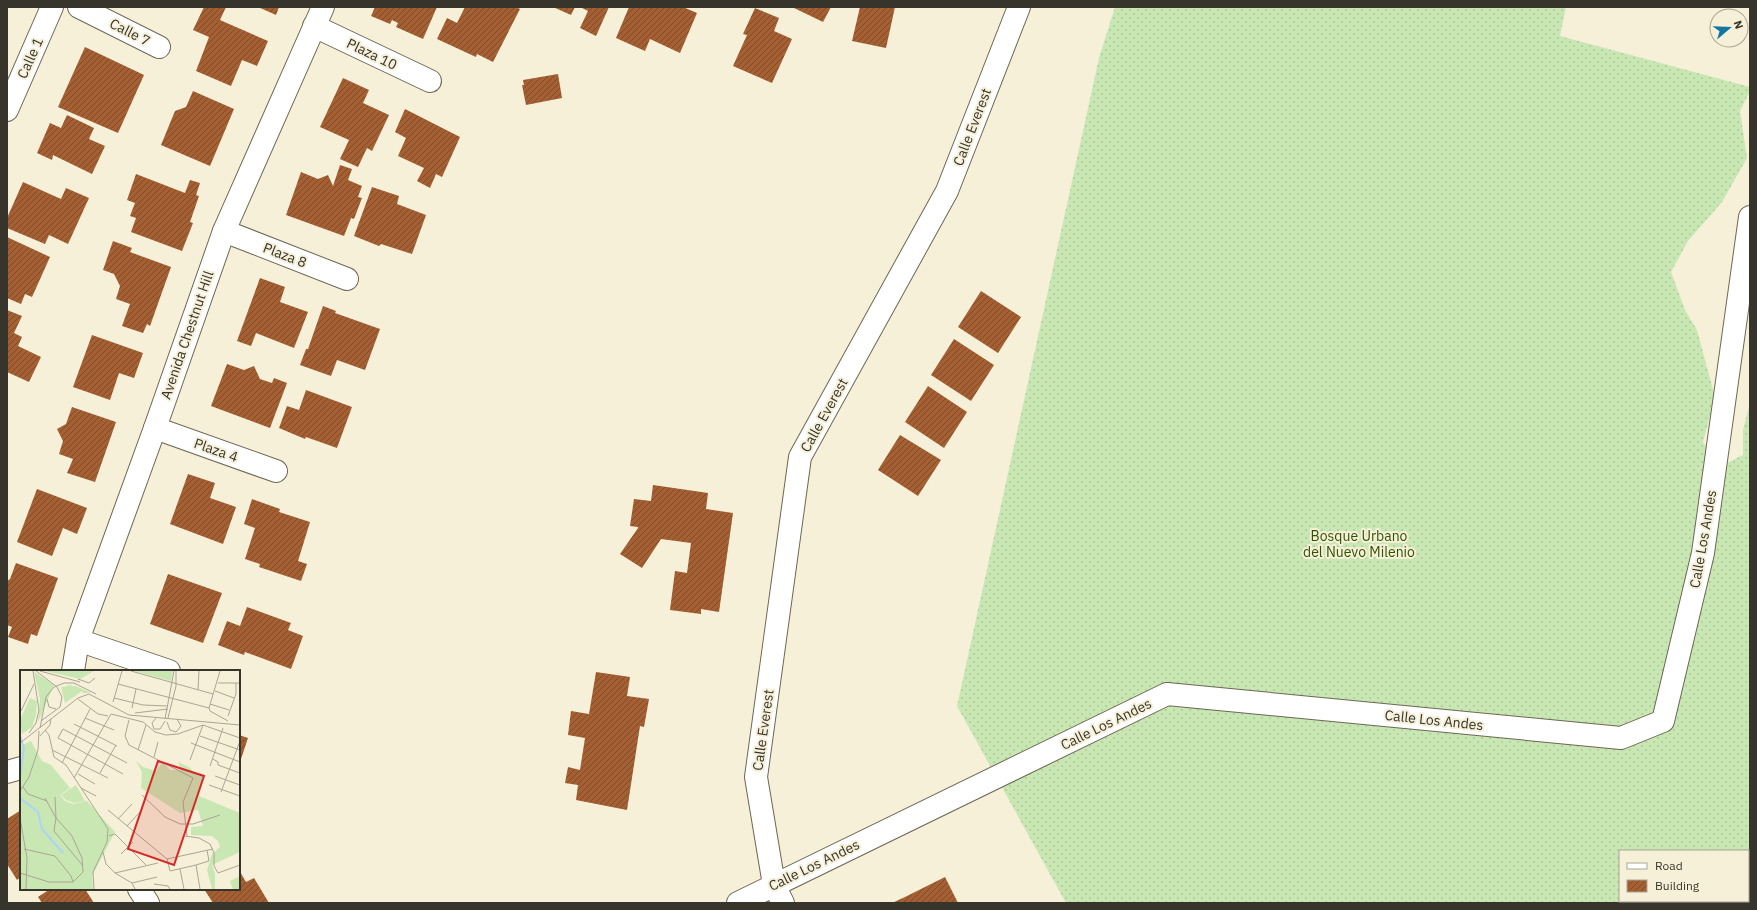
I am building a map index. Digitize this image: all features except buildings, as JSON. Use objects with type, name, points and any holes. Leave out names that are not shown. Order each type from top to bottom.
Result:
[{"type":"street","name":"Calle 1","points":[[7,110],[52,7]]},
{"type":"street","name":"Calle 7","points":[[79,7],[159,47]]},
{"type":"street","name":"Calle Everest","points":[[778,894],[756,778],[800,457],[947,191],[1019,7]]},
{"type":"street","name":"Plaza 10","points":[[319,17],[430,81]]},
{"type":"street","name":"Avenida Chestnut Hill","points":[[72,670],[78,640],[155,428],[224,231],[319,17]]},
{"type":"street","name":"Calle Los Andes","points":[[738,903],[778,894],[1167,694],[1620,738],[1663,721],[1703,553],[1750,217]]},
{"type":"street","name":"Plaza 8","points":[[224,231],[347,279]]},
{"type":"street","name":"Plaza 4","points":[[155,428],[276,471]]},
{"type":"street","points":[[78,640],[166,670]]},
{"type":"street","points":[[7,772],[20,768]]},
{"type":"street","points":[[140,890],[148,903]]},
{"type":"green space","name":"Bosque Urbano del Nuevo Milenio","points":[[1115,7],[1566,7],[1560,36],[1750,87],[1750,91],[1740,111],[1747,158],[1722,202],[1688,241],[1671,272],[1685,310],[1697,330],[1715,397],[1703,442],[1721,466],[1743,455],[1743,430],[1750,403],[1750,898],[1749,850],[1619,850],[1619,902],[1686,902],[1066,903],[957,706],[1099,58]]}]
